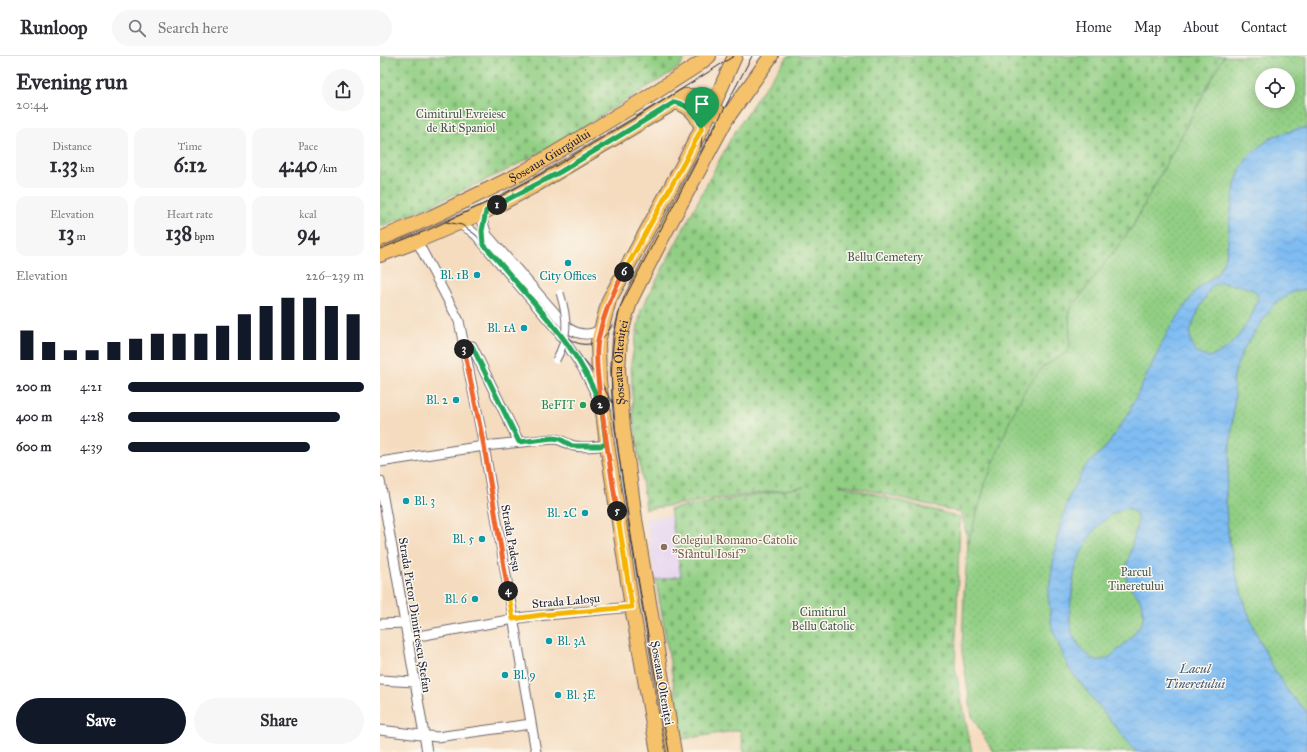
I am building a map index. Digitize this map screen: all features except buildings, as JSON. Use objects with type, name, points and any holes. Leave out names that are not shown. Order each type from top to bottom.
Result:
[{"type":"main road","name":"Șoseaua Giurgiului","points":[[380,239],[432,217],[522,173],[631,108],[709,56]]},
{"type":"main road","name":"Șoseaua Olteniței","points":[[658,752],[632,607],[606,444],[602,412],[598,342],[606,309],[616,286],[685,161],[712,108],[735,56]]},
{"type":"main road","name":"Șoseaua Olteniței","points":[[674,752],[635,519],[620,404],[618,354],[625,318],[633,293],[727,118],[771,56]]},
{"type":"main road","name":"Șoseaua Giurgiului","points":[[380,255],[417,241],[457,223],[484,217],[685,96],[692,96],[727,118]]},
{"type":"main road","points":[[675,102],[683,104],[689,108],[695,114],[702,128]]},
{"type":"street","points":[[483,244],[482,237],[484,217]]},
{"type":"street","points":[[484,217],[487,235],[568,328],[584,334],[594,332],[601,328]]},
{"type":"street","points":[[457,223],[470,230],[558,331],[590,380],[602,412]]},
{"type":"street","name":"Strada Padeșu","points":[[417,241],[459,321],[484,446],[536,752]]},
{"type":"street","points":[[556,360],[563,345],[566,332],[565,309],[560,294]]},
{"type":"street","points":[[464,348],[472,346],[519,442]]},
{"type":"street","points":[[380,462],[484,446],[553,438],[560,439],[572,446],[600,446],[606,444]]},
{"type":"street","name":"Strada Pictor Dimitrescu Ștefan","points":[[380,481],[427,752]]},
{"type":"street","name":"Strada Laloșu","points":[[407,638],[541,615],[632,607]]},
{"type":"street","points":[[380,624],[405,622]]},
{"type":"street","points":[[380,680],[414,682]]},
{"type":"street","points":[[380,730],[437,737],[531,724]]},
{"type":"shaded area","name":"Colegiul Romano-Catolic \"Sfântul Iosif\"","points":[[671,515],[681,576],[656,580],[646,518]]},
{"type":"green space","name":"Cimitirul Evreiesc de Rit Spaniol","points":[[380,56],[687,56],[677,69],[552,146],[505,171],[380,227]]},
{"type":"green space","name":"Bellu Cemetery","points":[[788,56],[1224,56],[1133,226],[1069,311],[1070,347],[1066,353],[1043,367],[986,482],[968,544],[962,513],[847,485],[840,485],[960,517],[955,667],[972,752],[744,752],[740,730],[683,739],[656,580],[681,576],[670,509],[804,487],[646,509],[633,415],[631,363],[641,310],[731,138],[759,95]]},
{"type":"green space","name":"Parcul Tineretului","points":[[1224,56],[1307,56],[1307,752],[993,752],[972,716],[962,651],[964,593],[968,544],[986,482],[1010,420],[1026,388],[1043,367],[1066,353],[1070,347],[1069,311],[1133,226]]},
{"type":"water","name":"Lacul Tineretului","points":[[1301,128],[1307,129],[1307,289],[1295,291],[1274,304],[1243,350],[1236,368],[1233,382],[1235,395],[1226,493],[1227,519],[1230,545],[1236,572],[1252,624],[1263,649],[1276,672],[1290,694],[1307,712],[1307,752],[1136,752],[1069,669],[1052,628],[1048,595],[1057,537],[1069,496],[1084,468],[1107,446],[1128,414],[1168,331],[1197,289],[1217,274],[1223,263],[1227,251],[1230,216],[1235,185],[1240,170],[1248,157],[1272,137]],"holes":[[[1220,283],[1249,288],[1256,292],[1257,299],[1254,310],[1239,335],[1228,347],[1217,354],[1206,356],[1196,351],[1190,339],[1190,334],[1196,316],[1207,294],[1214,285]],[[1128,508],[1136,513],[1138,520],[1125,574],[1130,586],[1140,599],[1144,615],[1141,624],[1130,639],[1110,657],[1103,660],[1094,660],[1078,644],[1071,627],[1070,609],[1075,570],[1079,557],[1094,530],[1118,511]]]},
{"type":"tram line","points":[[380,249],[428,230],[505,194],[554,167],[637,117],[734,56]]},
{"type":"tram line","points":[[669,752],[640,591],[617,444],[611,376],[613,345],[621,305],[752,56]]},
{"type":"tram line","points":[[701,147],[702,129]]},
{"type":"tram line","points":[[483,244],[483,221],[493,201]]},
{"type":"tram line","points":[[446,222],[462,225],[476,235],[599,378],[611,401]]},
{"type":"tram line","points":[[568,338],[581,344],[593,343],[604,336],[612,325]]},
{"type":"place","name":"City Offices","points":[[568,263]]},
{"type":"place","name":"Bl. 1B","points":[[477,275]]},
{"type":"place","name":"Bl. 1A","points":[[524,328]]},
{"type":"place","name":"Bl. 2","points":[[456,400]]},
{"type":"place","name":"BeFIT","points":[[583,405]]},
{"type":"place","name":"Bl. 3","points":[[406,501]]},
{"type":"place","name":"Bl. 2C","points":[[585,513]]},
{"type":"place","name":"Bl. 5","points":[[482,539]]},
{"type":"place","name":"Colegiul Romano-Catolic \"Sfântul Iosif\"","points":[[664,547]]},
{"type":"place","name":"Bl. 6","points":[[475,599]]},
{"type":"place","name":"Bl. 3A","points":[[549,641]]},
{"type":"place","name":"Bl. 9","points":[[505,675]]},
{"type":"place","name":"Bl. 3E","points":[[558,695]]},
{"type":"route","points":[[675,102],[683,104],[689,108],[695,114],[702,128],[609,300],[603,318],[598,342],[599,381],[604,426],[632,607],[611,610],[526,616],[513,619],[484,446],[464,348],[472,346],[519,442],[553,438],[560,439],[572,446],[600,446],[606,444],[602,412],[596,393],[584,370],[558,331],[483,244],[482,231],[486,211],[560,172],[675,102]]},
{"type":"park label","name":"Cimitirul Bellu Catolic","points":[[823,619]]}]
